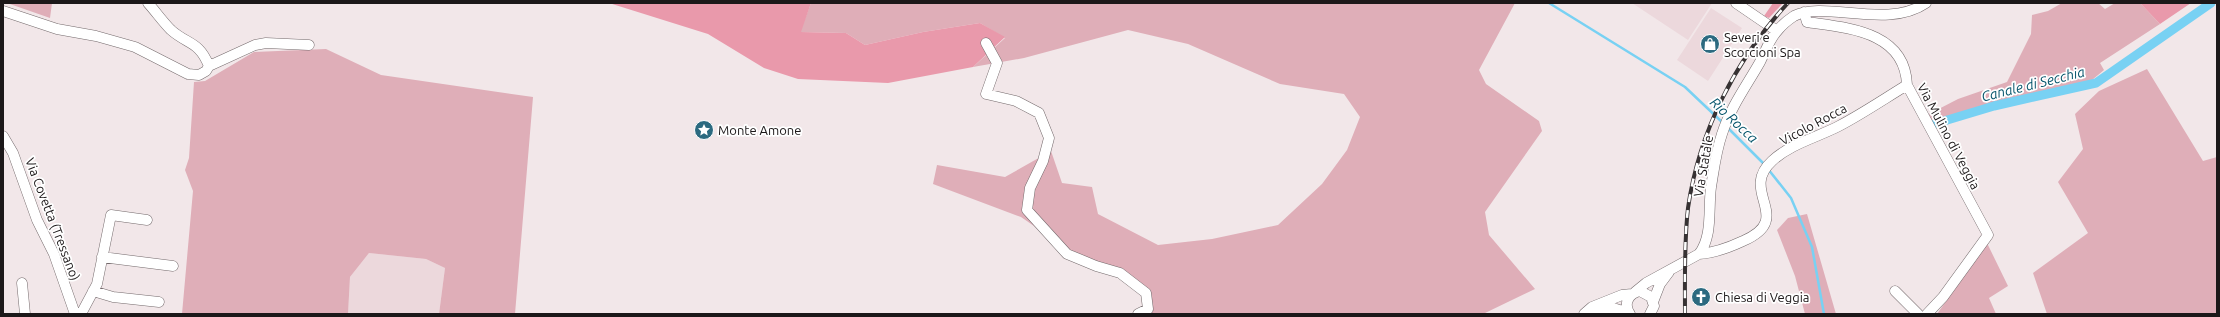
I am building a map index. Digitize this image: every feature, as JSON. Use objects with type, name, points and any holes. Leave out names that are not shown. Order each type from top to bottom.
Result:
[{"type":"street","points":[[148,3],[171,30],[196,45],[204,55],[209,66]]},
{"type":"street","points":[[1736,3],[1777,31]]},
{"type":"street","name":"Via Statale","points":[[1699,254],[1707,240],[1711,189],[1717,150],[1722,132],[1729,116],[1777,31],[1793,16],[1804,12],[1820,10],[1893,15],[1919,8],[1926,3]]},
{"type":"street","points":[[3,11],[58,29],[96,36],[135,47],[188,74],[199,75],[206,71],[209,66],[254,45],[266,43],[309,45]]},
{"type":"street","name":"Via Mulino di Veggia","points":[[1804,12],[1807,22],[1863,31],[1883,41],[1898,57],[1906,76],[1907,85],[1988,234],[1943,297],[1927,314]]},
{"type":"street","points":[[986,43],[997,63],[986,94],[995,98],[1016,101],[1039,113],[1049,138],[1043,161],[1030,188],[1027,210],[1067,254],[1096,266],[1120,273],[1146,293],[1148,309],[1138,314]]},
{"type":"street","name":"Vicolo Rocca","points":[[1699,254],[1713,253],[1757,235],[1766,224],[1767,213],[1760,190],[1762,173],[1772,160],[1838,126],[1907,85]]},
{"type":"street","name":"Via Covetta (Tressano)","points":[[3,136],[13,153],[37,220],[54,254],[75,314]]},
{"type":"street","points":[[81,314],[93,291],[102,257],[110,215],[147,220]]},
{"type":"street","points":[[1630,313],[1626,305],[1633,293],[1646,283],[1699,254]]},
{"type":"street","points":[[102,257],[173,266]]},
{"type":"street","points":[[1653,310],[1660,284],[1672,268]]},
{"type":"street","points":[[22,283],[25,314]]},
{"type":"street","points":[[93,291],[113,297],[159,302]]},
{"type":"street","points":[[1895,291],[1918,314]]},
{"type":"street","points":[[1586,313],[1592,308],[1622,295],[1644,292],[1653,310]]},
{"type":"street","points":[[1586,313],[1613,308],[1630,313]]},
{"type":"shaded area","points":[[7,3],[52,3],[50,18]]},
{"type":"shaded area","points":[[609,3],[811,3],[801,32],[846,33],[865,45],[923,32],[980,23],[1005,37],[973,67],[888,83],[798,79],[764,68],[708,34]]},
{"type":"shaded area","points":[[811,3],[1515,3],[1479,70],[1486,84],[1539,121],[1542,131],[1485,212],[1489,235],[1535,289],[1483,314],[1148,314],[1146,293],[1120,273],[1067,254],[1050,237],[1021,217],[933,184],[937,165],[1005,177],[1051,151],[1062,183],[1092,187],[1098,214],[1158,245],[1212,239],[1278,225],[1322,184],[1347,150],[1360,117],[1344,94],[1280,84],[1188,44],[1128,30],[1024,58],[973,67],[1005,38],[980,23],[923,32],[865,45],[846,33],[800,32]]},
{"type":"shaded area","points":[[1632,3],[1712,3],[1688,40]]},
{"type":"shaded area","points":[[1773,3],[1783,3],[1769,18],[1764,16]]},
{"type":"shaded area","points":[[2062,3],[2098,3],[2105,9],[2115,3],[2140,3],[2160,24],[2100,63],[2104,70],[2092,80],[1931,121],[1929,114],[1958,99],[2007,82],[2031,34],[2032,15],[2048,11]]},
{"type":"shaded area","points":[[2140,3],[2191,3],[2160,24]]},
{"type":"shaded area","name":"Severi e Scorcioni Spa","points":[[1711,8],[1742,28],[1708,81],[1677,60]]},
{"type":"shaded area","points":[[326,49],[381,75],[533,97],[515,314],[439,314],[445,268],[426,259],[369,253],[350,277],[348,314],[182,314],[193,191],[185,170],[189,158],[194,82],[205,81],[254,52]]},
{"type":"shaded area","points":[[2147,69],[2203,161],[2217,157],[2217,314],[2047,314],[2033,273],[2088,233],[2058,182],[2083,149],[2075,114],[2099,91]]},
{"type":"shaded area","points":[[1807,214],[1836,314],[1805,314],[1795,276],[1777,230],[1788,218]]},
{"type":"shaded area","points":[[1987,243],[2008,286],[1989,298],[1996,314],[1937,314]]},
{"type":"shaded area","points":[[369,253],[426,259],[445,268],[439,314],[348,314],[350,277]]},
{"type":"waterway","name":"Rio Rocca","points":[[1549,3],[1685,87],[1723,123]]},
{"type":"waterway","name":"Canale di Secchia","points":[[1934,124],[1994,106],[2096,83],[2211,3]]},
{"type":"waterway","name":"Rio Rocca","points":[[1728,128],[1765,165]]},
{"type":"waterway","name":"Rio Rocca","points":[[1768,169],[1791,198],[1812,247],[1824,314]]},
{"type":"railway","points":[[1685,314],[1685,261],[1688,208],[1693,179],[1701,151],[1711,124],[1736,72],[1769,25],[1788,3]]},
{"type":"place","name":"Severi e Scorcioni Spa","points":[[1710,44]]},
{"type":"place","name":"Monte Amone","points":[[704,130]]},
{"type":"place","name":"Chiesa di Veggia","points":[[1701,297]]}]
